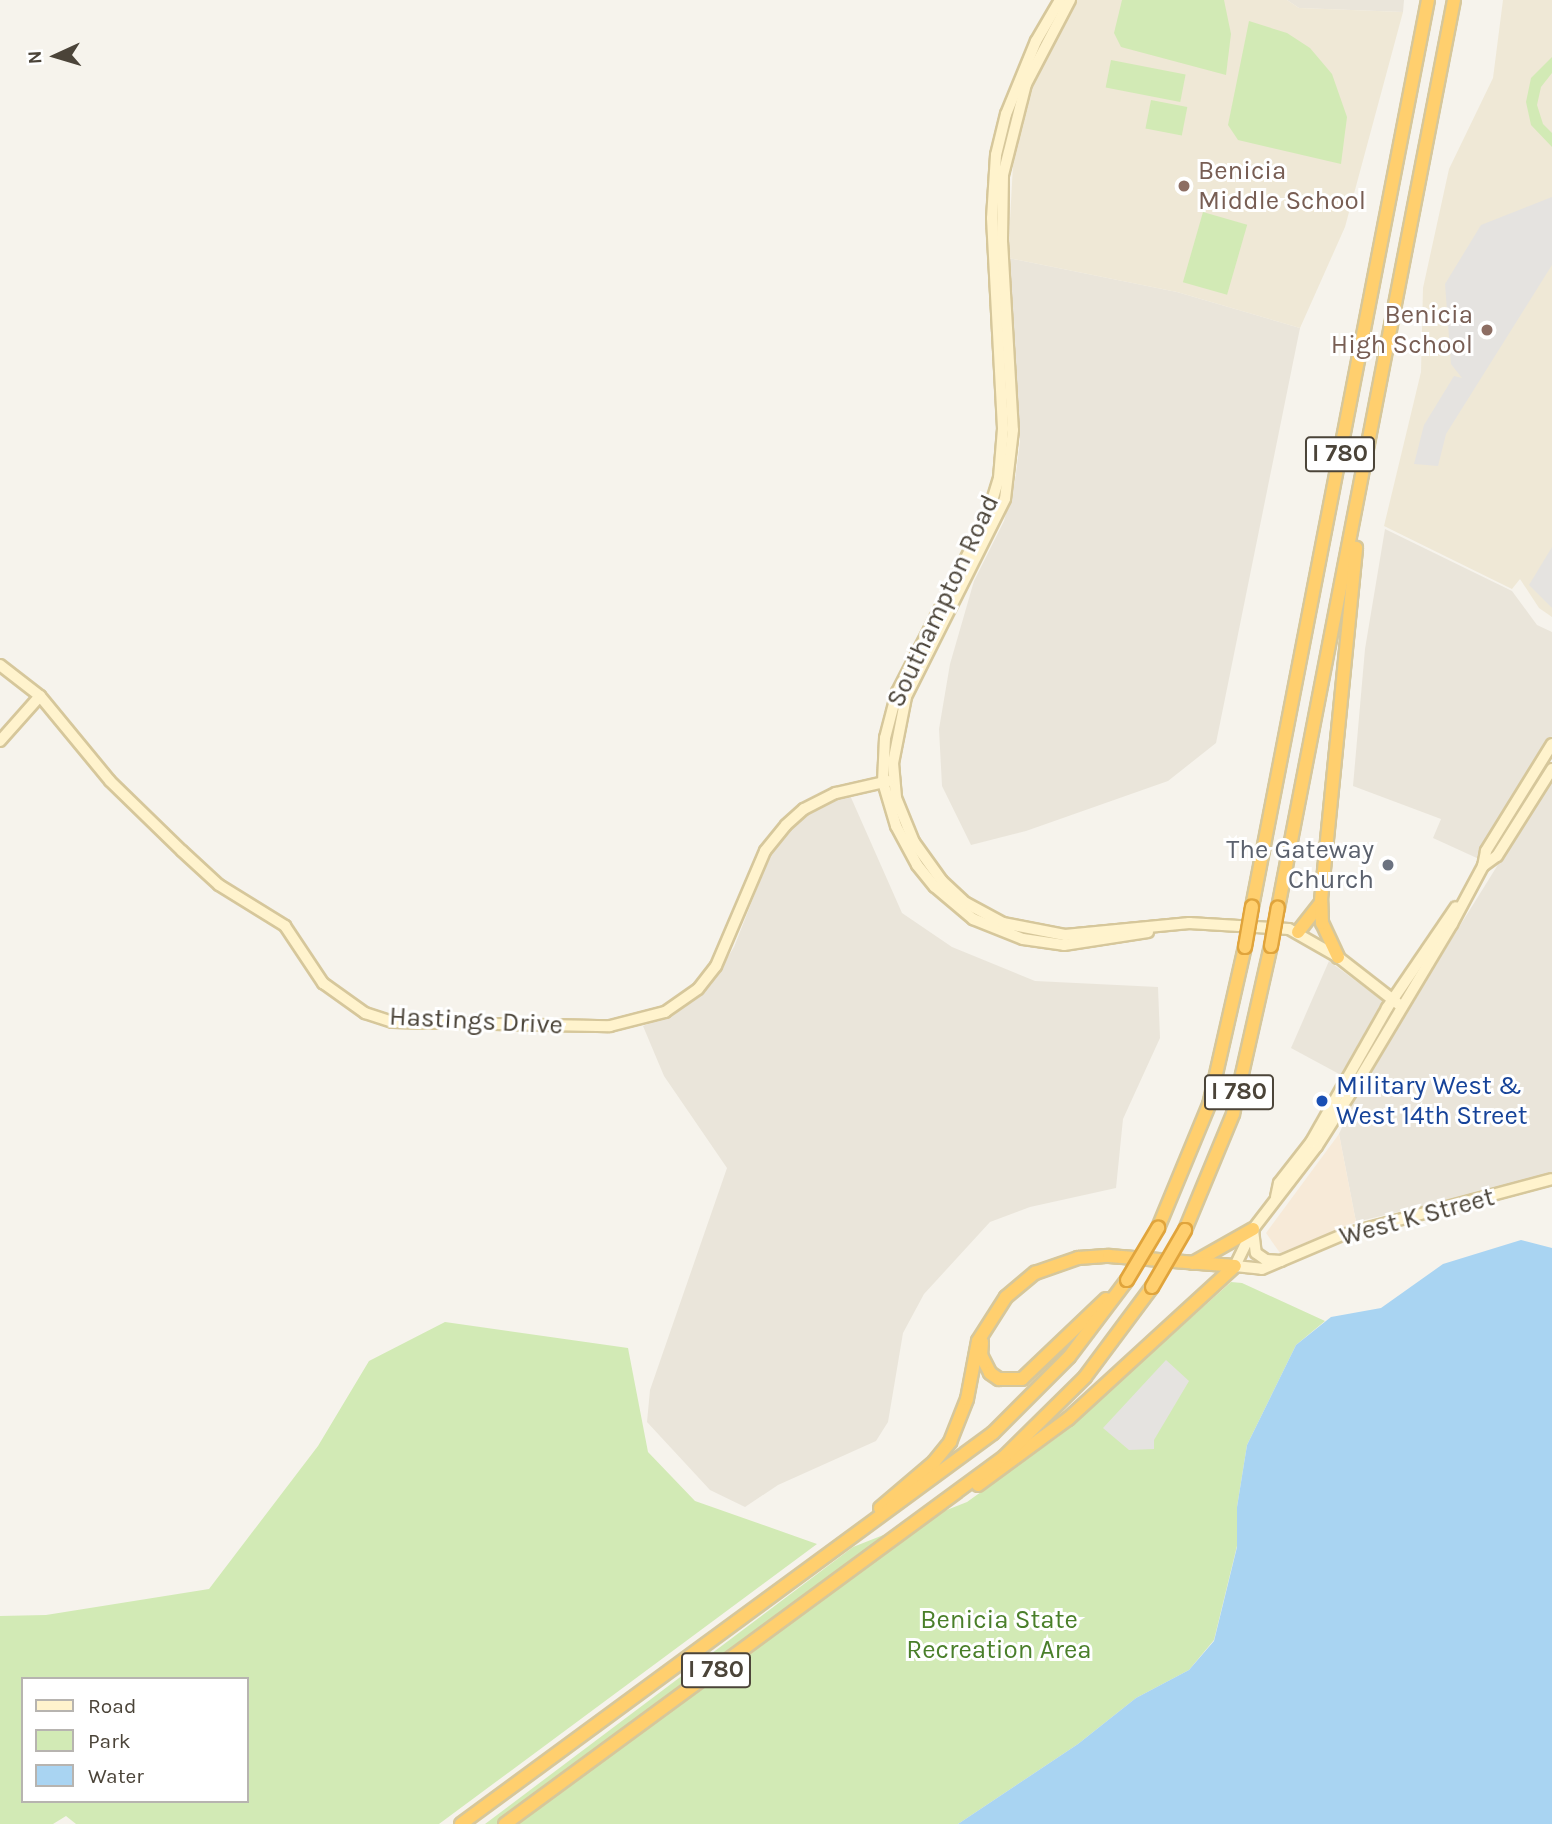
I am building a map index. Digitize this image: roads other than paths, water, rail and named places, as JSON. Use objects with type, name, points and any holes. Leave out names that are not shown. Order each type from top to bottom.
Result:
[{"type":"highway","name":"I 780","points":[[461,1824],[953,1465],[1013,1415],[1081,1343],[1127,1280],[1158,1228],[1209,1105],[1245,947],[1428,0]]},
{"type":"highway","name":"I 780","points":[[505,1824],[926,1515],[1047,1418],[1109,1348],[1152,1287],[1185,1230],[1233,1114],[1271,946],[1454,0]]},
{"type":"highway","points":[[1338,957],[1322,922],[1321,900],[1342,660],[1367,450]]},
{"type":"highway","points":[[1298,932],[1321,900]]},
{"type":"highway","points":[[1193,1263],[1253,1229]]},
{"type":"highway","points":[[811,1568],[825,1550],[913,1481],[950,1442],[961,1420],[983,1332],[1006,1297],[1051,1265],[1109,1256],[1235,1266]]},
{"type":"highway","points":[[926,1515],[1037,1445],[1235,1266]]},
{"type":"highway","points":[[983,1332],[981,1355],[990,1373],[999,1379],[1022,1380],[1127,1280]]},
{"type":"street","name":"Southampton Road","points":[[1060,0],[1036,41],[1006,114],[996,155],[992,218],[1003,429],[999,478],[987,517],[897,692],[885,738],[888,781],[896,826],[917,865],[959,909],[999,932],[1084,945],[1189,923],[1298,932],[1338,957],[1397,1003]]},
{"type":"street","name":"Southampton Road","points":[[888,781],[906,696],[1005,499],[1013,430],[1002,241],[1003,175],[1026,84],[1070,0]]},
{"type":"street","name":"Hastings Drive","points":[[0,665],[40,696],[110,781],[219,885],[285,926],[323,983],[365,1013],[393,1021],[610,1026],[665,1012],[698,989],[716,966],[765,851],[786,825],[804,809],[836,793],[888,781]]},
{"type":"street","points":[[0,741],[40,696]]},
{"type":"street","points":[[1235,1266],[1253,1229],[1324,1135],[1397,1003],[1483,866],[1486,851],[1552,744]]},
{"type":"street","points":[[1483,866],[1497,856],[1552,769]]},
{"type":"street","name":"West K Street","points":[[1235,1266],[1253,1271],[1285,1261],[1348,1234],[1552,1180]]},
{"type":"street","points":[[1253,1229],[1256,1253],[1266,1260],[1285,1261]]},
{"type":"water","points":[[1521,1240],[1552,1248],[1552,1824],[958,1824],[1078,1744],[1136,1698],[1189,1670],[1214,1641],[1237,1547],[1237,1507],[1247,1445],[1296,1345],[1331,1317],[1381,1308],[1443,1264]]},
{"type":"place","name":"Benicia Middle School","points":[[1184,186]]},
{"type":"place","name":"Benicia High School","points":[[1487,330]]},
{"type":"place","name":"The Gateway Church","points":[[1388,865]]},
{"type":"place","name":"Military West & West 14th Street","points":[[1322,1101]]},
{"type":"park label","name":"Benicia State Recreation Area","points":[[999,1635]]}]
